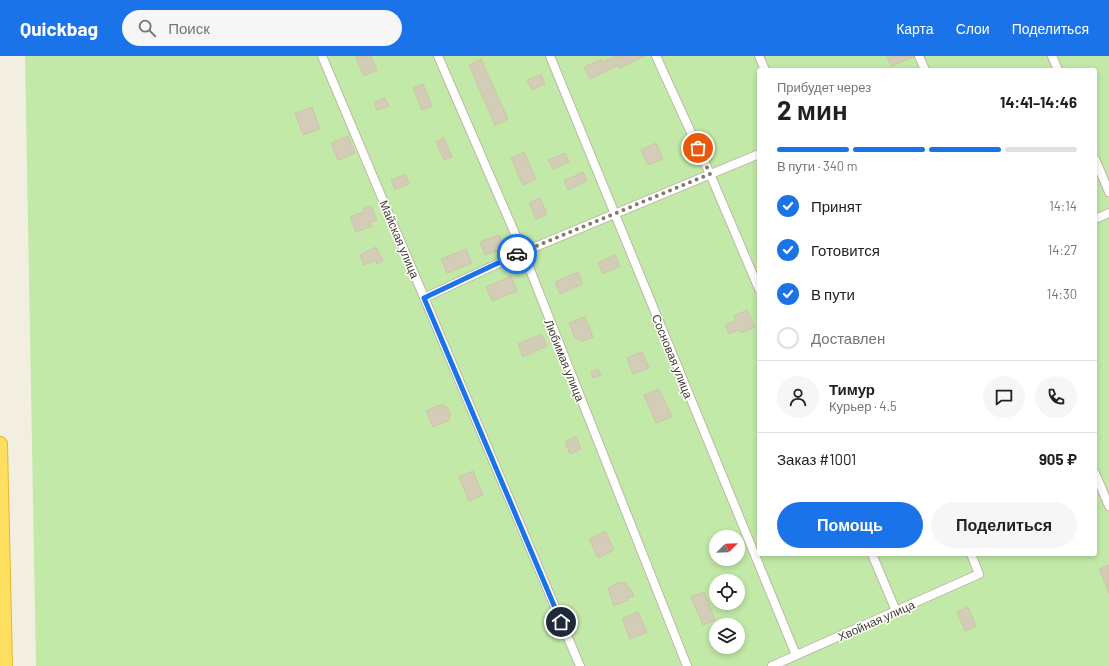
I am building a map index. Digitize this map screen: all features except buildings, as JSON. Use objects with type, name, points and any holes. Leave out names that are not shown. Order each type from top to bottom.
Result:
[{"type":"highway","points":[[0,444],[5,666]]},
{"type":"street","name":"Майская улица","points":[[322,56],[580,666]]},
{"type":"street","name":"Любимая улица","points":[[438,56],[523,252],[687,666]]},
{"type":"street","name":"Сосновая улица","points":[[550,56],[796,655]]},
{"type":"street","points":[[656,56],[710,174],[757,284]]},
{"type":"street","points":[[759,56],[764,68]]},
{"type":"street","points":[[919,56],[924,68]]},
{"type":"street","points":[[1052,56],[1057,68]]},
{"type":"street","points":[[424,298],[523,252],[757,155]]},
{"type":"street","points":[[1097,164],[1109,192]]},
{"type":"street","points":[[1097,217],[1109,213]]},
{"type":"street","points":[[1097,478],[1109,506]]},
{"type":"street","points":[[873,556],[896,611]]},
{"type":"street","name":"Хвойная улица","points":[[772,666],[979,574],[972,556]]},
{"type":"green space","points":[[25,56],[1109,56],[1109,666],[36,666]]},
{"type":"way so far","points":[[517,254],[710,174],[698,148]]},
{"type":"route","points":[[517,254],[424,298],[561,622]]}]
